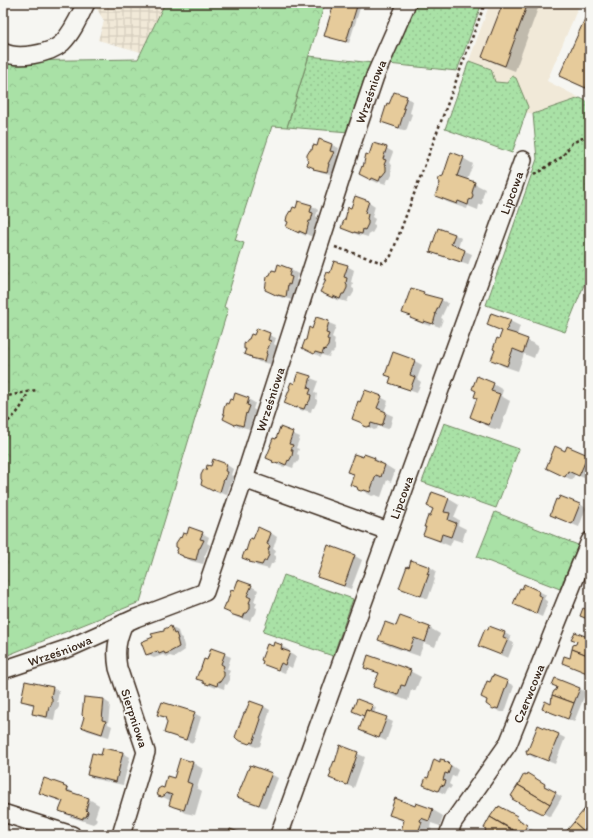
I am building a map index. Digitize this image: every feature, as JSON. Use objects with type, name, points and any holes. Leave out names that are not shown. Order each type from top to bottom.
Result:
[{"type":"street","points":[[3,52],[21,57],[40,53],[61,44],[75,25],[86,3]]},
{"type":"street","name":"Wrześniowa","points":[[3,670],[69,648],[124,623],[205,592],[244,479],[375,76],[407,3]]},
{"type":"street","name":"Lipcowa","points":[[279,835],[523,160]]},
{"type":"street","points":[[244,479],[388,531]]},
{"type":"street","name":"Czerwcowa","points":[[448,835],[454,822],[508,744],[588,552]]},
{"type":"street","name":"Sierpniowa","points":[[121,835],[146,752],[118,668],[116,646],[118,636],[124,623]]},
{"type":"street","points":[[3,813],[72,835]]},
{"type":"path","points":[[321,242],[383,263],[391,256],[485,3]]},
{"type":"path","points":[[515,182],[527,179],[562,157],[572,143],[587,136],[590,128]]},
{"type":"path","points":[[3,397],[36,390]]},
{"type":"path","points":[[3,425],[14,417],[23,406],[28,392]]},
{"type":"shaded area","points":[[98,3],[165,3],[141,52],[98,40],[104,21],[96,7]]},
{"type":"shaded area","points":[[490,3],[580,3],[547,81],[580,98],[533,114],[526,112],[528,107],[507,83],[494,82],[491,69],[469,61]]},
{"type":"green space","points":[[165,3],[325,3],[287,127],[272,126],[235,240],[244,243],[224,307],[228,309],[140,602],[3,657],[3,57],[8,61],[138,59]]},
{"type":"green space","points":[[414,3],[482,3],[457,71],[388,64]]},
{"type":"green space","points":[[309,56],[373,63],[349,132],[287,127]]},
{"type":"green space","points":[[469,61],[491,69],[495,82],[507,83],[512,76],[516,78],[528,107],[512,153],[445,129]]},
{"type":"green space","points":[[580,98],[590,103],[590,270],[565,332],[486,305],[537,159],[533,114]]},
{"type":"green space","points":[[444,423],[519,449],[496,508],[422,482]]},
{"type":"green space","points":[[495,512],[578,545],[560,589],[477,557]]},
{"type":"green space","points":[[284,575],[353,599],[333,656],[263,632]]},
{"type":"building","points":[[334,3],[348,3],[357,6],[346,42],[324,36]]},
{"type":"building","points":[[503,3],[528,3],[505,66],[482,57]]},
{"type":"building","points":[[588,12],[590,13],[590,80],[586,88],[559,76]]},
{"type":"building","points":[[394,92],[407,96],[403,108],[405,109],[399,128],[381,122],[387,103],[389,104]]},
{"type":"building","points":[[319,139],[332,144],[330,151],[334,152],[328,164],[327,172],[313,169],[314,168],[307,165],[307,155],[310,150],[312,150],[313,145],[317,146]]},
{"type":"building","points":[[373,143],[387,147],[383,159],[386,160],[384,165],[386,166],[386,171],[381,176],[379,181],[372,178],[371,180],[359,174],[362,166],[363,167],[366,154],[369,155]]},
{"type":"building","points":[[451,152],[464,157],[457,176],[475,182],[472,199],[469,200],[468,205],[458,201],[457,204],[435,196],[440,183],[438,180],[443,176]]},
{"type":"building","points":[[355,196],[369,201],[365,213],[368,214],[368,224],[365,230],[363,229],[362,234],[354,233],[341,228],[345,220],[348,207],[351,208]]},
{"type":"building","points":[[298,201],[312,205],[310,212],[313,213],[311,221],[309,221],[306,234],[299,231],[299,233],[286,227],[288,222],[286,221],[287,216],[293,207],[296,208]]},
{"type":"building","points":[[438,228],[455,234],[451,244],[465,250],[461,262],[430,252]]},
{"type":"building","points":[[334,261],[348,265],[344,277],[347,278],[347,288],[340,299],[333,296],[333,298],[320,292],[326,280],[324,280],[327,272],[330,273]]},
{"type":"building","points":[[278,264],[291,269],[289,276],[292,277],[290,285],[288,284],[286,297],[278,296],[265,290],[267,277],[270,275],[272,270],[276,271]]},
{"type":"building","points":[[411,288],[424,292],[423,294],[442,299],[435,314],[433,324],[424,321],[423,323],[402,313]]},
{"type":"building","points":[[491,313],[511,320],[506,331],[528,339],[523,353],[513,349],[507,366],[491,360],[495,350],[493,349],[497,338],[499,339],[502,331],[487,325]]},
{"type":"building","points":[[316,317],[329,321],[326,333],[329,334],[327,339],[329,340],[328,346],[325,350],[324,349],[322,354],[315,352],[314,354],[302,348],[306,340],[309,327],[312,329]]},
{"type":"building","points":[[257,328],[270,333],[268,340],[271,341],[266,353],[265,361],[251,358],[252,357],[244,354],[246,349],[244,349],[244,344],[249,339],[251,334],[254,335]]},
{"type":"building","points":[[393,352],[415,360],[410,375],[415,377],[410,390],[389,383],[391,377],[385,375]]},
{"type":"building","points":[[298,372],[311,376],[308,388],[311,389],[309,394],[311,395],[310,400],[304,409],[296,408],[284,403],[291,382],[294,384]]},
{"type":"building","points":[[477,376],[494,383],[491,391],[500,394],[489,425],[470,417],[477,398],[474,397],[476,391],[472,389]]},
{"type":"building","points":[[365,390],[382,396],[377,408],[386,412],[383,424],[381,426],[371,423],[370,426],[366,427],[363,426],[362,423],[352,419],[358,401],[360,402]]},
{"type":"building","points":[[235,393],[249,398],[247,405],[250,406],[247,414],[246,413],[243,426],[235,425],[223,419],[226,403],[228,404],[230,399],[233,400]]},
{"type":"building","points":[[280,427],[293,432],[289,444],[293,445],[291,450],[293,450],[292,456],[286,465],[279,462],[278,464],[272,462],[273,461],[266,458],[273,438],[276,439]]},
{"type":"building","points":[[555,446],[565,451],[567,446],[588,455],[579,476],[568,471],[565,477],[546,468]]},
{"type":"building","points":[[354,454],[363,457],[364,454],[375,458],[374,460],[385,465],[381,477],[376,475],[370,492],[358,490],[357,487],[350,485],[354,474],[347,472]]},
{"type":"building","points":[[213,459],[227,464],[225,471],[228,472],[220,492],[213,491],[201,485],[201,475],[204,469],[206,470],[207,465],[211,466]]},
{"type":"building","points":[[432,492],[449,498],[444,512],[450,513],[448,520],[456,523],[451,537],[442,534],[440,541],[423,535],[428,516],[430,516],[433,509],[427,506]]},
{"type":"building","points":[[560,496],[580,504],[572,524],[550,515],[556,499],[558,500]]},
{"type":"building","points":[[189,527],[203,532],[200,539],[204,540],[199,548],[196,560],[183,557],[176,553],[178,548],[176,547],[176,543],[180,537],[181,538],[183,533],[187,534]]},
{"type":"building","points":[[258,527],[271,533],[267,544],[270,546],[268,550],[269,555],[262,565],[249,562],[250,561],[242,558],[250,538],[253,539]]},
{"type":"building","points":[[328,545],[355,555],[344,586],[317,577]]},
{"type":"building","points":[[411,560],[430,567],[421,596],[399,588],[407,566],[409,567]]},
{"type":"building","points":[[238,580],[252,585],[247,596],[251,598],[249,603],[250,609],[247,613],[245,613],[243,618],[223,610],[231,590],[234,591]]},
{"type":"building","points":[[524,584],[539,591],[538,595],[542,597],[536,614],[513,604],[520,588],[522,589]]},
{"type":"building","points":[[590,592],[590,601],[587,600]]},
{"type":"building","points":[[583,608],[589,611],[590,609],[590,620],[580,616]]},
{"type":"building","points":[[400,616],[430,627],[425,642],[414,638],[409,651],[378,640],[385,622],[396,626]]},
{"type":"building","points":[[171,626],[174,634],[176,633],[179,647],[165,654],[164,652],[159,654],[158,651],[146,655],[141,642],[153,637],[151,634],[164,631],[164,629]]},
{"type":"building","points":[[489,626],[505,632],[503,637],[508,639],[501,655],[478,646],[485,629],[488,630]]},
{"type":"building","points":[[575,632],[590,638],[590,656],[572,649],[573,645],[576,644],[577,641],[571,639]]},
{"type":"building","points":[[274,642],[282,645],[281,649],[290,652],[285,665],[281,663],[278,670],[262,664],[263,661],[261,660],[267,644],[273,646]]},
{"type":"building","points":[[211,648],[225,653],[221,664],[224,666],[222,671],[224,671],[224,676],[220,682],[218,681],[217,686],[209,683],[209,685],[203,683],[203,681],[196,679],[204,659],[207,660]]},
{"type":"building","points":[[572,649],[590,656],[590,666],[587,673],[562,663],[564,656],[570,658]]},
{"type":"building","points":[[368,655],[411,670],[405,686],[401,685],[398,695],[373,687],[379,673],[364,668]]},
{"type":"building","points":[[493,675],[508,681],[498,709],[493,709],[486,704],[487,700],[481,697],[487,681],[490,682]]},
{"type":"building","points":[[555,678],[580,688],[574,703],[552,695],[557,687],[552,685]]},
{"type":"building","points":[[25,681],[53,687],[51,697],[52,703],[50,707],[49,706],[47,717],[32,714],[34,704],[21,701]]},
{"type":"building","points":[[552,695],[574,703],[568,719],[542,709],[545,701],[551,704]]},
{"type":"building","points":[[84,697],[104,699],[102,720],[106,721],[102,734],[81,727],[84,717],[82,715]]},
{"type":"building","points":[[357,699],[373,705],[371,711],[366,710],[364,716],[352,711]]},
{"type":"building","points":[[250,701],[264,706],[259,718],[261,719],[253,743],[251,742],[249,744],[238,740],[235,737]]},
{"type":"building","points":[[162,702],[195,712],[186,740],[164,733],[167,723],[165,717],[157,715]]},
{"type":"building","points":[[366,710],[387,717],[379,738],[359,730]]},
{"type":"building","points":[[538,725],[559,734],[548,761],[530,754],[527,755],[526,750],[528,750]]},
{"type":"building","points":[[340,745],[358,752],[347,785],[329,778],[330,771],[334,761],[335,762]]},
{"type":"building","points":[[103,748],[123,752],[116,782],[87,775],[92,753],[101,755]]},
{"type":"building","points":[[180,758],[193,762],[187,782],[192,784],[184,810],[169,805],[172,795],[166,793],[162,797],[158,796],[157,792],[161,787],[164,788],[167,776],[174,778]]},
{"type":"building","points":[[434,759],[440,762],[440,759],[445,760],[444,761],[449,763],[448,764],[451,766],[448,774],[445,773],[443,780],[446,781],[444,786],[441,785],[438,791],[423,785],[426,777],[428,778]]},
{"type":"building","points":[[250,765],[272,773],[259,805],[237,797]]},
{"type":"building","points":[[527,773],[545,784],[544,786],[556,792],[550,804],[518,785],[524,774],[526,775]]},
{"type":"building","points":[[44,778],[64,785],[63,786],[68,788],[67,791],[89,798],[86,817],[83,817],[83,819],[59,811],[63,801],[39,793]]},
{"type":"building","points":[[518,785],[550,804],[543,814],[512,799],[513,797],[511,796]]},
{"type":"building","points":[[395,798],[415,806],[416,803],[433,809],[429,821],[421,818],[420,821],[422,822],[417,835],[400,835],[404,820],[389,815]]},
{"type":"building","points":[[589,804],[590,833],[588,835],[574,822]]},
{"type":"building","points":[[499,806],[517,816],[516,818],[527,825],[522,835],[490,817]]},
{"type":"building","points":[[490,817],[520,835],[491,835],[485,831],[486,829],[484,828]]},
{"type":"building","points":[[574,822],[588,835],[563,835]]},
{"type":"building","points":[[230,829],[247,835],[228,835]]}]
